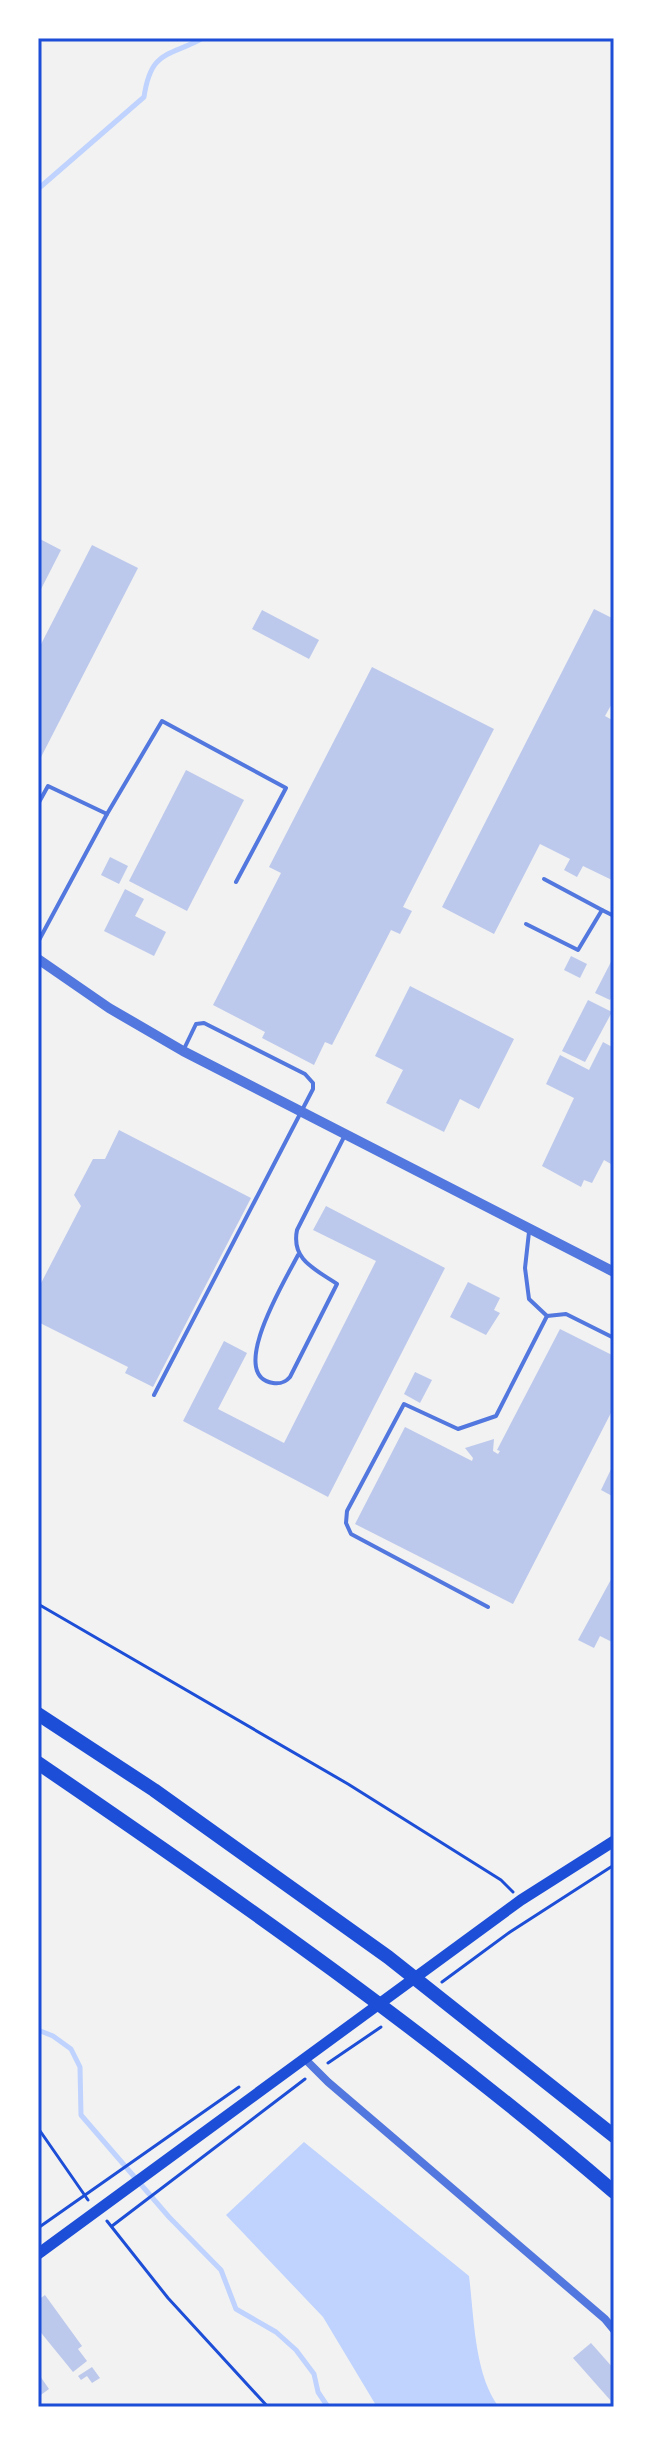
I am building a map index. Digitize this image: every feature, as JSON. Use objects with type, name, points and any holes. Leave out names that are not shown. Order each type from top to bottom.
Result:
[{"type":"highway","points":[[38,1714],[154,1790],[388,1957],[614,2136]]},
{"type":"highway","points":[[38,1763],[351,1983],[614,2192]]},
{"type":"main road","points":[[38,2254],[521,1900],[614,1841]]},
{"type":"street","points":[[38,959],[118,1014],[183,1051],[614,1272]]},
{"type":"street","points":[[304,2058],[614,2330]]},
{"type":"lane","points":[[38,942],[107,814],[162,721],[286,788],[236,882]]},
{"type":"lane","points":[[38,804],[48,786],[107,814]]},
{"type":"lane","points":[[544,879],[614,916]]},
{"type":"lane","points":[[526,924],[578,950],[602,910]]},
{"type":"lane","points":[[154,1395],[313,1089],[313,1083],[305,1074],[204,1023],[196,1024],[183,1051]]},
{"type":"lane","points":[[298,1255],[337,1284],[290,1377],[285,1382],[275,1383],[257,1374],[253,1362],[257,1340],[298,1255],[295,1242],[297,1230],[345,1135]]},
{"type":"lane","points":[[529,1230],[525,1268],[529,1299],[547,1316],[566,1314],[614,1338]]},
{"type":"lane","points":[[488,1607],[351,1534],[346,1523],[347,1511],[404,1404],[458,1429],[496,1416],[547,1316]]},
{"type":"path","points":[[38,1604],[361,1791],[501,1880],[521,1900]]},
{"type":"path","points":[[38,2128],[84,2195],[168,2298],[268,2407]]},
{"type":"path","points":[[38,2228],[130,2163]]},
{"type":"path","points":[[112,2226],[157,2193]]},
{"type":"water","points":[[304,2142],[469,2276],[480,2362],[484,2379],[499,2407],[377,2407],[323,2317],[226,2215]]},
{"type":"building","points":[[38,538],[61,550],[38,595]]},
{"type":"building","points":[[92,545],[138,568],[38,763],[38,650]]},
{"type":"building","points":[[594,609],[614,619],[614,700],[605,716],[614,721],[614,881],[583,866],[577,877],[564,870],[570,859],[540,844],[494,934],[442,907]]},
{"type":"building","points":[[262,610],[319,640],[309,659],[252,629]]},
{"type":"building","points":[[372,667],[494,729],[403,907],[412,911],[400,934],[391,930],[332,1045],[325,1042],[314,1065],[262,1038],[265,1032],[213,1005],[281,873],[269,867]]},
{"type":"building","points":[[186,770],[244,800],[187,911],[129,881]]},
{"type":"building","points":[[110,857],[128,866],[119,884],[101,875]]},
{"type":"building","points":[[125,889],[144,899],[135,916],[166,932],[154,956],[104,931]]},
{"type":"building","points":[[571,956],[587,964],[580,978],[564,970]]},
{"type":"building","points":[[614,956],[614,993],[610,1000],[595,993]]},
{"type":"building","points":[[410,986],[514,1039],[479,1109],[460,1099],[444,1132],[386,1103],[403,1070],[375,1056]]},
{"type":"building","points":[[588,1000],[612,1012],[585,1062],[562,1051]]},
{"type":"building","points":[[603,1042],[614,1048],[614,1157],[611,1164],[604,1160],[592,1183],[584,1180],[581,1187],[542,1166],[574,1098],[546,1084],[560,1055],[589,1070]]},
{"type":"building","points":[[119,1130],[251,1198],[153,1387],[125,1373],[128,1367],[38,1322],[38,1289],[81,1206],[74,1195],[93,1159],[105,1159]]},
{"type":"building","points":[[326,1206],[445,1268],[328,1497],[183,1421],[224,1341],[247,1353],[218,1409],[284,1443],[376,1261],[313,1230]]},
{"type":"building","points":[[468,1282],[500,1298],[494,1310],[500,1313],[486,1335],[450,1317]]},
{"type":"building","points":[[560,1329],[614,1356],[614,1407],[513,1604],[355,1524],[405,1427],[472,1461],[465,1448],[494,1439],[493,1451],[498,1454],[500,1451],[497,1450]]},
{"type":"building","points":[[415,1372],[432,1380],[420,1403],[404,1394]]},
{"type":"building","points":[[614,1463],[614,1497],[601,1490]]},
{"type":"building","points":[[614,1574],[614,1643],[600,1636],[594,1648],[578,1640]]},
{"type":"building","points":[[45,2295],[82,2346],[78,2349],[87,2361],[73,2372],[38,2329],[38,2300]]},
{"type":"building","points":[[591,2343],[614,2369],[614,2398],[611,2401],[573,2358]]},
{"type":"building","points":[[92,2367],[100,2378],[92,2383],[87,2376],[81,2380],[78,2376]]},
{"type":"building","points":[[40,2376],[49,2389],[38,2397],[38,2378]]},
{"type":"waterway","points":[[38,189],[144,97],[151,70],[157,62],[203,38]]},
{"type":"waterway","points":[[38,2030],[71,2049],[80,2067],[81,2115],[169,2217],[221,2270],[236,2309],[276,2332],[296,2350],[314,2374],[318,2392],[328,2407]]}]
